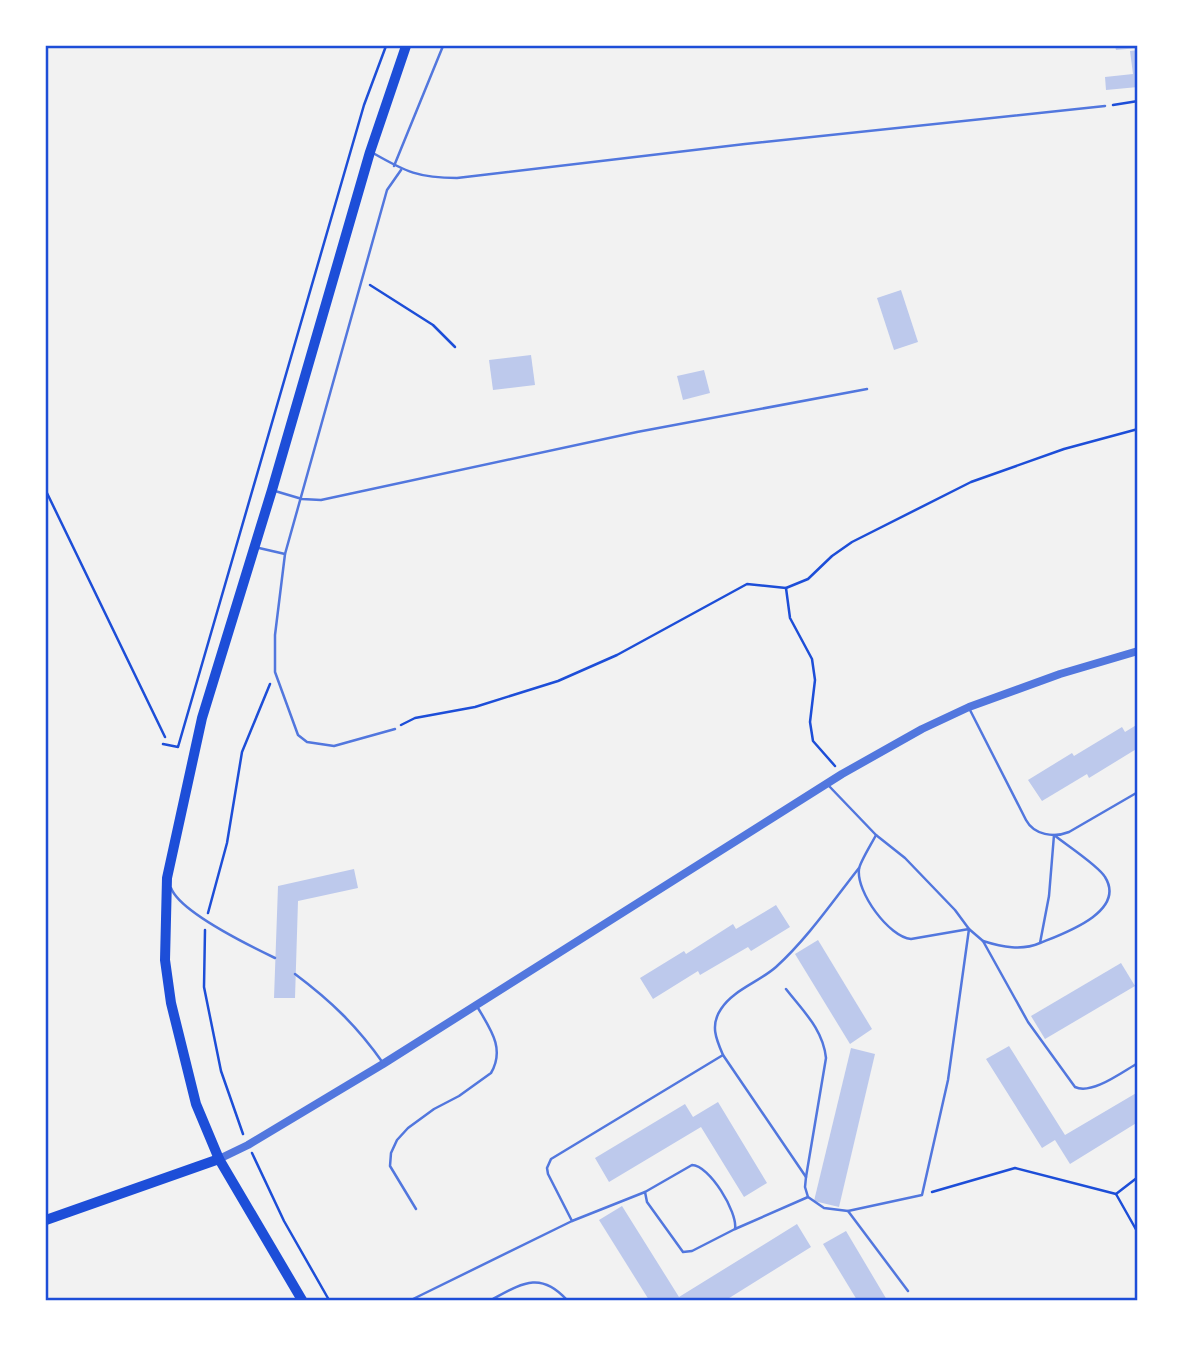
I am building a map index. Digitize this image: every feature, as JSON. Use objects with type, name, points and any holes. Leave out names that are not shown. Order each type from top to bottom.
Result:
[{"type":"main road","points":[[302,1300],[219,1159],[195,1104],[171,1003],[165,960],[167,878],[202,718],[272,490],[334,270],[406,46]]},
{"type":"main road","points":[[46,1220],[219,1159]]},
{"type":"street","points":[[219,1159],[248,1145],[383,1064],[842,774],[922,729],[969,707],[1060,674],[1138,651]]},
{"type":"lane","points":[[394,166],[443,46]]},
{"type":"lane","points":[[370,152],[394,166],[428,178],[457,178],[1105,106]]},
{"type":"lane","points":[[395,729],[334,746],[307,743],[298,735],[275,671],[275,635],[285,554],[387,190],[401,169]]},
{"type":"lane","points":[[272,490],[302,499],[335,497],[637,432],[867,389]]},
{"type":"lane","points":[[254,546],[285,554]]},
{"type":"lane","points":[[969,707],[1030,828],[1054,835],[1069,832],[1138,792]]},
{"type":"lane","points":[[827,784],[876,835],[905,858],[984,942],[1028,1021],[1075,1087],[1080,1090],[1091,1089],[1138,1063]]},
{"type":"lane","points":[[806,1177],[723,1055],[715,1037],[714,1026],[721,1008],[733,995],[776,967],[820,918],[859,868],[876,835]]},
{"type":"lane","points":[[984,942],[1004,947],[1033,946],[1087,923],[1108,898],[1109,886],[1105,875],[1054,835]]},
{"type":"lane","points":[[1040,943],[1049,896],[1054,835]]},
{"type":"lane","points":[[859,868],[860,880],[875,911],[903,938],[919,939],[969,929]]},
{"type":"lane","points":[[167,878],[174,894],[186,908],[275,958]]},
{"type":"lane","points":[[786,989],[825,1043],[826,1058],[806,1177],[808,1197],[824,1208],[848,1211],[922,1195],[948,1080],[969,929]]},
{"type":"lane","points":[[295,974],[330,1000],[364,1036],[383,1064]]},
{"type":"lane","points":[[415,1209],[390,1166],[391,1153],[397,1140],[408,1128],[483,1079],[497,1063],[495,1042],[477,1005]]},
{"type":"lane","points":[[572,1221],[548,1174],[551,1159],[723,1055]]},
{"type":"lane","points":[[411,1300],[572,1221],[645,1192],[692,1165],[706,1170],[730,1206],[735,1217],[735,1228]]},
{"type":"lane","points":[[645,1192],[647,1202],[683,1252],[692,1251],[735,1228],[808,1197]]},
{"type":"lane","points":[[848,1211],[908,1291]]},
{"type":"lane","points":[[491,1300],[523,1283],[536,1282],[548,1284],[567,1300]]},
{"type":"path","points":[[163,744],[178,747],[360,118],[386,46]]},
{"type":"path","points":[[1105,106],[1138,102]]},
{"type":"path","points":[[362,280],[433,325],[455,347]]},
{"type":"path","points":[[395,729],[415,718],[475,707],[558,681],[617,655],[747,584],[786,588],[808,579],[832,556],[852,542],[971,482],[1064,449],[1138,429]]},
{"type":"path","points":[[46,491],[165,737]]},
{"type":"path","points":[[786,588],[790,618],[812,659],[815,680],[810,722],[813,741],[842,774]]},
{"type":"path","points":[[275,671],[242,752],[227,843],[211,907],[205,918],[204,987],[221,1071],[248,1145],[284,1221],[329,1300]]},
{"type":"path","points":[[922,1195],[1015,1168],[1116,1194],[1138,1233]]},
{"type":"path","points":[[1116,1194],[1138,1177]]},
{"type":"building","points":[[1115,46],[1138,46],[1138,48],[1116,50]]},
{"type":"building","points":[[1138,50],[1138,87],[1106,90],[1105,77],[1133,74],[1130,51]]},
{"type":"building","points":[[901,290],[918,342],[894,350],[877,298]]},
{"type":"building","points":[[531,355],[535,385],[493,390],[489,360]]},
{"type":"building","points":[[704,370],[710,393],[683,400],[677,376]]},
{"type":"building","points":[[1138,724],[1138,748],[1089,778],[1087,774],[1042,801],[1028,780],[1122,727],[1125,732]]},
{"type":"building","points":[[354,869],[358,888],[298,901],[295,998],[274,998],[278,886]]},
{"type":"building","points":[[776,905],[790,927],[751,951],[748,947],[700,975],[698,971],[653,999],[640,978],[684,951],[686,954],[733,924],[736,929]]},
{"type":"building","points":[[818,940],[872,1029],[850,1044],[795,954]]},
{"type":"building","points":[[1121,963],[1135,986],[1045,1039],[1031,1016]]},
{"type":"building","points":[[1009,1046],[1065,1135],[1138,1092],[1138,1122],[1070,1164],[1055,1140],[1042,1148],[986,1059]]},
{"type":"building","points":[[851,1048],[875,1054],[839,1207],[814,1201]]},
{"type":"building","points":[[718,1102],[767,1183],[744,1197],[701,1127],[609,1182],[595,1158],[685,1104],[693,1117]]},
{"type":"building","points":[[622,1206],[679,1297],[797,1224],[811,1247],[726,1300],[649,1300],[599,1220]]},
{"type":"building","points":[[846,1231],[887,1300],[857,1300],[823,1244]]}]
